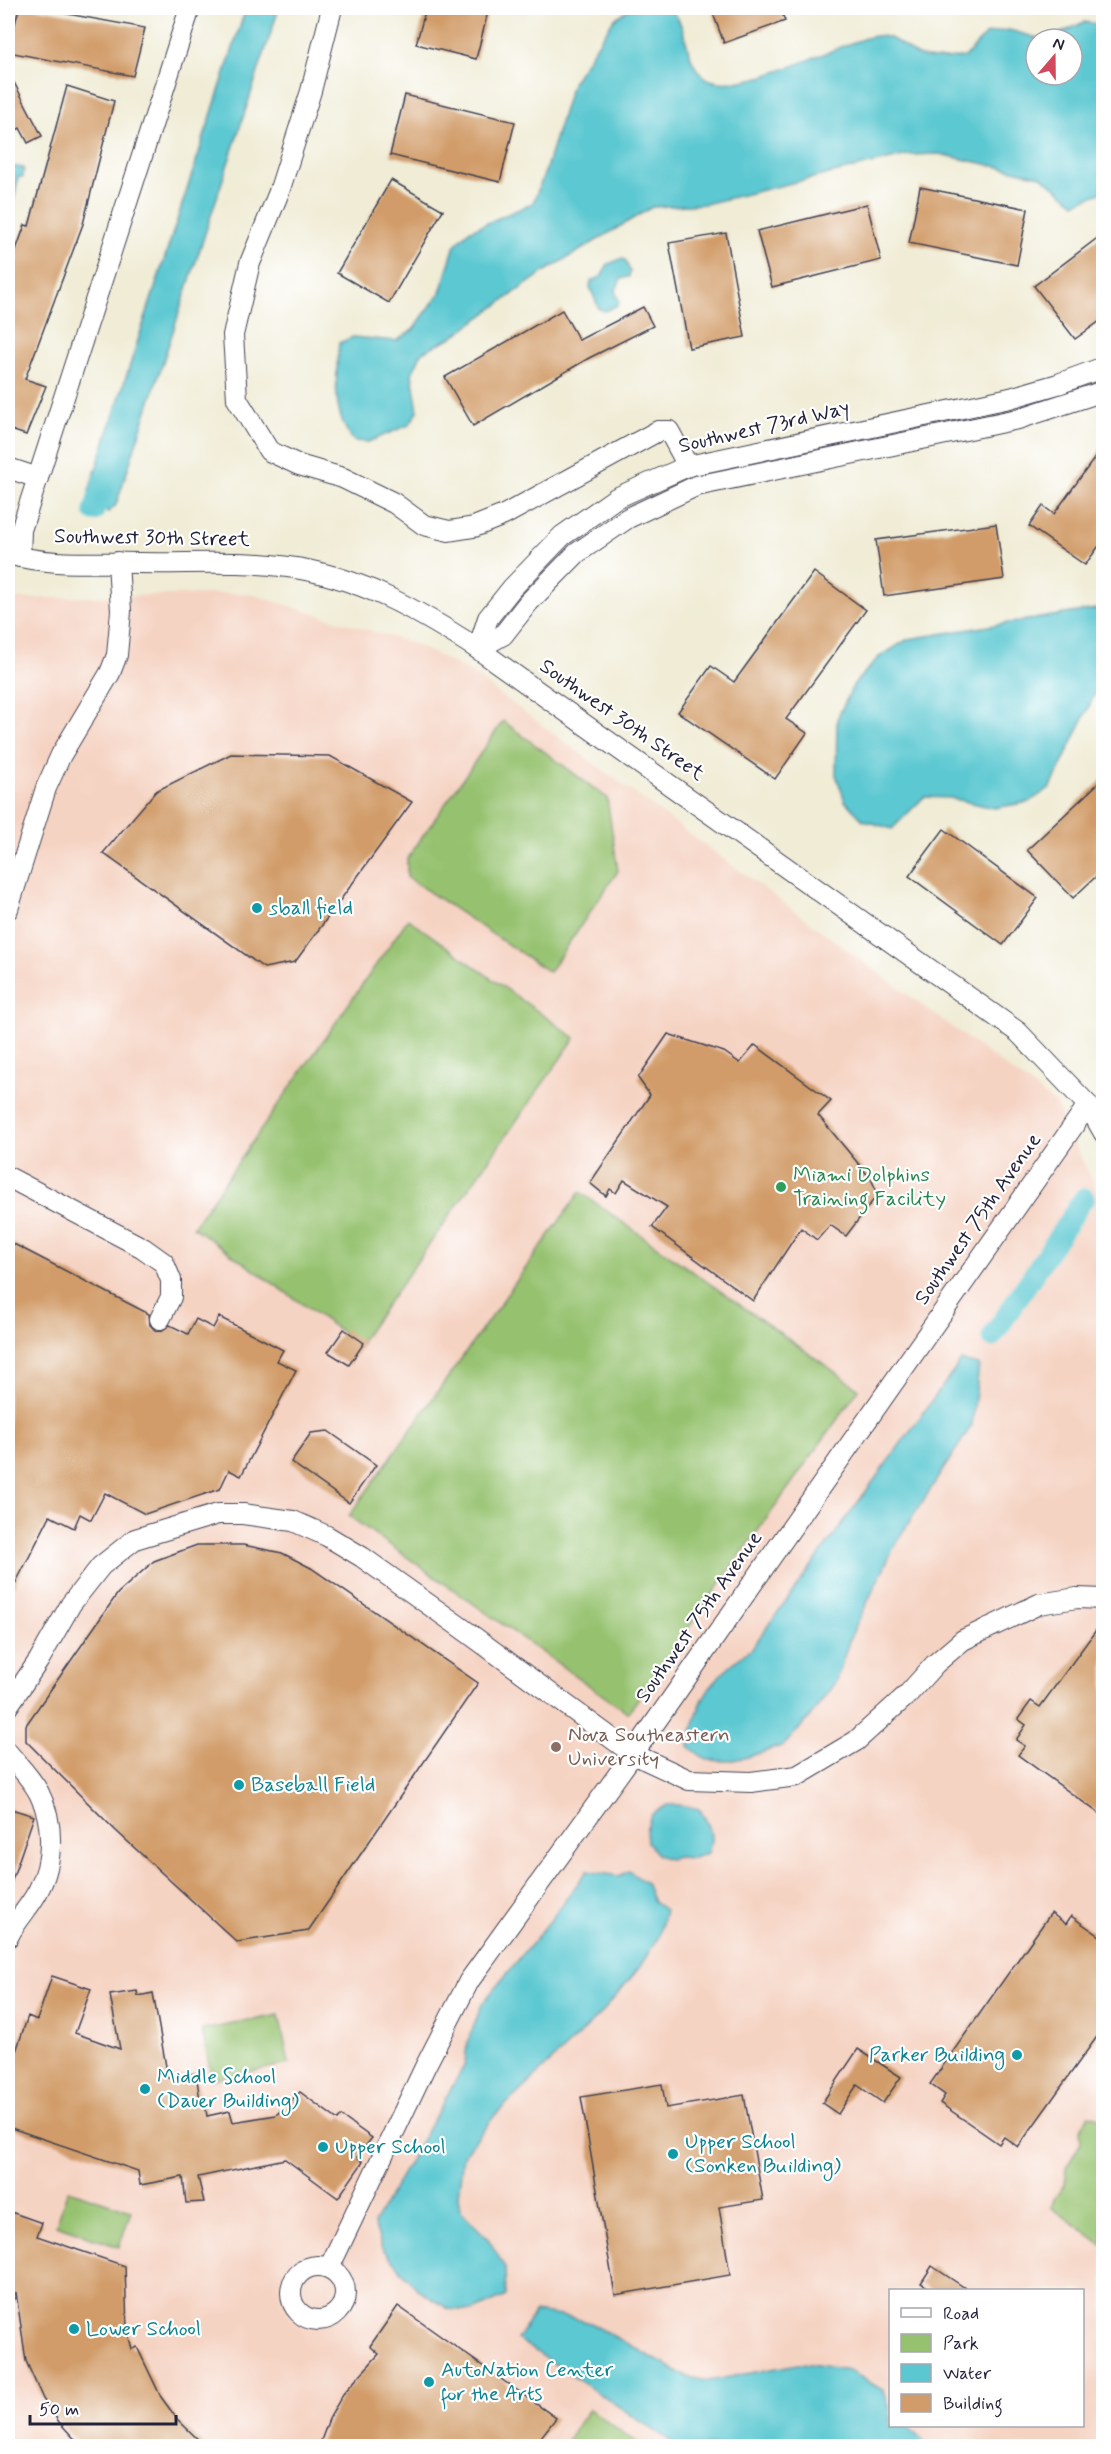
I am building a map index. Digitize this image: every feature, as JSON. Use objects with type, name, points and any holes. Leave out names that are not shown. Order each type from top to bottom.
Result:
[{"type":"street","points":[[12,557],[190,8]]},
{"type":"street","points":[[332,8],[311,92],[279,192],[250,263],[233,335],[237,399],[269,451],[299,465],[343,478],[394,503],[424,525],[449,531],[474,527],[504,514],[658,431],[669,431],[688,466]]},
{"type":"street","name":"Southwest 73rd Way","points":[[478,649],[488,618],[512,588],[562,536],[616,498],[688,466],[1010,398],[1104,367]]},
{"type":"street","name":"Southwest 73rd Way","points":[[478,649],[503,635],[528,603],[577,553],[628,518],[696,486],[1018,419],[1104,391]]},
{"type":"street","points":[[8,468],[38,478]]},
{"type":"street","name":"Southwest 30th Street","points":[[12,557],[68,562],[258,564],[315,572],[358,584],[421,613],[478,649],[1018,1032],[1088,1105],[1104,1132]]},
{"type":"street","points":[[8,909],[46,788],[61,755],[110,673],[117,655],[121,611],[118,562]]},
{"type":"street","name":"Southwest 75th Avenue","points":[[329,2268],[425,2067],[469,1981],[633,1754],[1088,1105]]},
{"type":"street","points":[[8,1177],[143,1248],[164,1263],[171,1280],[171,1297],[160,1320]]},
{"type":"street","points":[[8,1706],[39,1660],[71,1604],[101,1566],[135,1539],[218,1514],[243,1514],[293,1521],[327,1536],[362,1557],[633,1754],[689,1780],[751,1782],[797,1776],[856,1741],[963,1640],[1039,1604],[1077,1598],[1104,1599]]},
{"type":"street","points":[[8,1753],[38,1792],[47,1814],[50,1839],[48,1863],[39,1889],[8,1937]]},
{"type":"shaded area","name":"Nova Southeastern University","points":[[247,593],[414,644],[467,670],[1055,1103],[1103,1204],[1103,2446],[8,2446],[8,599]]},
{"type":"green space","points":[[503,721],[607,798],[618,871],[549,972],[407,877],[407,859]]},
{"type":"green space","points":[[408,919],[575,1038],[359,1344],[193,1227]]},
{"type":"green space","points":[[580,1192],[859,1389],[628,1713],[349,1516]]},
{"type":"green space","points":[[279,2015],[289,2064],[212,2079],[202,2030]]},
{"type":"green space","points":[[1089,2115],[1103,2119],[1103,2245],[1051,2207],[1064,2185],[1066,2168],[1081,2143],[1080,2130]]},
{"type":"green space","points":[[68,2190],[131,2211],[119,2247],[56,2225]]},
{"type":"green space","points":[[589,2409],[642,2446],[563,2446]]},
{"type":"water","points":[[246,8],[279,8],[116,505],[108,512],[92,504],[89,491]]},
{"type":"water","points":[[631,8],[667,8],[672,12],[681,24],[695,66],[706,78],[721,82],[741,81],[763,76],[853,42],[879,36],[892,39],[924,58],[965,57],[986,34],[1009,30],[1024,34],[1024,87],[1084,87],[1084,27],[1074,27],[1084,22],[1103,25],[1103,192],[1075,203],[1041,176],[939,154],[908,155],[705,204],[652,207],[544,272],[452,337],[422,352],[412,374],[418,411],[409,425],[368,442],[354,441],[338,407],[336,381],[339,343],[353,337],[396,341],[413,330],[440,293],[455,245],[469,231],[533,203],[545,172],[572,83],[614,19]]},
{"type":"water","points":[[8,166],[24,168],[23,177],[18,177],[14,200],[8,199]]},
{"type":"water","points":[[621,259],[625,260],[630,271],[629,277],[621,279],[615,292],[619,300],[618,305],[605,311],[599,309],[590,287],[591,281],[601,277],[608,264]]},
{"type":"water","points":[[1103,608],[1103,684],[1095,694],[1051,787],[1029,802],[994,808],[950,798],[924,797],[892,829],[863,820],[845,801],[836,775],[837,719],[854,684],[879,657],[908,639]]},
{"type":"water","points":[[961,1361],[979,1365],[972,1425],[897,1541],[850,1638],[836,1681],[811,1716],[784,1745],[748,1757],[727,1761],[707,1760],[689,1747],[697,1714],[708,1690],[725,1670],[751,1649]]},
{"type":"water","points":[[667,1805],[699,1809],[710,1830],[711,1841],[708,1853],[693,1858],[669,1859],[658,1855],[647,1843],[646,1830],[651,1815]]},
{"type":"water","points":[[587,1871],[619,1876],[629,1871],[646,1883],[654,1902],[665,1910],[659,1936],[639,1968],[599,2016],[495,2115],[463,2156],[458,2196],[460,2210],[489,2240],[505,2268],[506,2296],[473,2311],[449,2309],[418,2290],[382,2248],[374,2223],[465,2064],[467,2044],[482,2004],[550,1921]]},
{"type":"water","points":[[535,2312],[590,2323],[687,2377],[709,2381],[803,2363],[849,2370],[884,2391],[889,2406],[889,2427],[908,2427],[928,2446],[678,2446],[517,2339]]},
{"type":"building","points":[[19,8],[35,8],[145,28],[133,76],[8,52]]},
{"type":"building","points":[[426,8],[489,8],[476,59],[416,44]]},
{"type":"building","points":[[711,8],[780,8],[785,21],[724,43]]},
{"type":"building","points":[[8,71],[42,136],[28,143],[20,128],[8,135]]},
{"type":"building","points":[[67,86],[114,101],[83,224],[25,379],[46,386],[26,435],[8,429],[8,272],[25,225],[29,226]]},
{"type":"building","points":[[405,95],[515,122],[500,182],[390,155]]},
{"type":"building","points":[[391,180],[443,210],[389,303],[337,273]]},
{"type":"building","points":[[920,187],[1028,209],[1017,265],[909,243]]},
{"type":"building","points":[[867,204],[881,260],[772,287],[757,231]]},
{"type":"building","points":[[726,233],[745,337],[689,348],[669,243]]},
{"type":"building","points":[[1104,233],[1104,318],[1075,339],[1034,286]]},
{"type":"building","points":[[643,307],[653,326],[589,358],[473,426],[445,377],[562,310],[579,340]]},
{"type":"building","points":[[1104,445],[1104,539],[1085,565],[1029,526],[1043,506],[1054,514]]},
{"type":"building","points":[[996,524],[1004,579],[884,596],[876,540]]},
{"type":"building","points":[[814,572],[866,610],[786,719],[807,733],[775,779],[678,712],[711,666],[734,682]]},
{"type":"building","name":"sball field","points":[[231,754],[330,756],[412,802],[295,962],[264,968],[103,853],[156,791]]},
{"type":"building","points":[[1104,778],[1104,869],[1073,898],[1027,850]]},
{"type":"building","points":[[944,829],[1038,898],[1003,945],[909,876]]},
{"type":"building","points":[[668,1034],[724,1052],[740,1063],[755,1045],[831,1101],[818,1115],[871,1179],[878,1194],[846,1236],[830,1225],[817,1240],[801,1228],[753,1301],[652,1227],[667,1207],[624,1180],[616,1193],[610,1189],[606,1196],[590,1183],[650,1095],[638,1078]]},
{"type":"building","points":[[8,1241],[149,1314],[150,1325],[155,1330],[161,1331],[170,1325],[188,1334],[196,1319],[213,1328],[219,1317],[283,1350],[277,1361],[296,1370],[241,1476],[229,1470],[220,1489],[145,1514],[105,1493],[91,1520],[80,1514],[74,1528],[50,1516],[8,1598]]},
{"type":"building","points":[[344,1329],[364,1343],[349,1365],[328,1352]]},
{"type":"building","points":[[328,1431],[376,1465],[349,1503],[291,1462],[311,1433]]},
{"type":"building","name":"Baseball Field","points":[[197,1545],[243,1545],[282,1553],[311,1568],[478,1683],[308,1931],[237,1942],[114,1829],[26,1741],[26,1725],[118,1593],[154,1561]]},
{"type":"building","points":[[1104,1619],[1104,1817],[1018,1755],[1025,1746],[1016,1740],[1026,1725],[1018,1719],[1031,1701],[1040,1707]]},
{"type":"building","points":[[8,1808],[34,1816],[10,1886],[8,1886]]},
{"type":"building","name":"Parker Building","points":[[1051,1913],[1066,1924],[1071,1916],[1104,1939],[1104,2027],[1018,2147],[1004,2137],[999,2144],[940,2103],[945,2095],[930,2084]]},
{"type":"building","name":"Middle School (Dauer Building)","points":[[52,1976],[91,1989],[75,2033],[120,2049],[110,1995],[137,1991],[138,1996],[153,1993],[168,2078],[196,2073],[200,2100],[204,2100],[207,2116],[230,2111],[233,2122],[276,2115],[300,2092],[338,2120],[341,2116],[372,2138],[357,2157],[363,2162],[338,2198],[285,2159],[198,2177],[204,2202],[186,2203],[183,2177],[140,2185],[138,2171],[8,2127],[8,2075],[28,2016],[37,2020]]},
{"type":"building","points":[[858,2049],[901,2077],[883,2103],[857,2085],[838,2114],[822,2103]]},
{"type":"building","name":"Upper School (Sonken Building)","points":[[662,2084],[666,2108],[744,2095],[763,2200],[719,2207],[730,2275],[615,2295],[581,2097]]},
{"type":"building","name":"Lower School","points":[[8,2211],[42,2223],[37,2236],[125,2266],[127,2330],[132,2349],[137,2347],[161,2397],[177,2419],[205,2446],[81,2446],[59,2422],[43,2399],[26,2361],[16,2292],[11,2307],[8,2307]]},
{"type":"building","points":[[932,2266],[966,2289],[930,2289],[921,2283]]},
{"type":"building","name":"AutoNation Center for the Arts","points":[[398,2306],[556,2418],[534,2446],[319,2446],[329,2419],[343,2394],[379,2354],[370,2346]]},
{"type":"waterway","points":[[94,511],[104,479]]},
{"type":"waterway","points":[[992,1337],[1084,1198]]},
{"type":"place","name":"sball field","points":[[257,908]]},
{"type":"place","name":"Miami Dolphins Training Facility","points":[[781,1187]]},
{"type":"place","name":"Nova Southeastern University","points":[[556,1747]]},
{"type":"place","name":"Baseball Field","points":[[239,1785]]},
{"type":"place","name":"Parker Building","points":[[1017,2055]]},
{"type":"place","name":"Middle School (Dauer Building)","points":[[145,2089]]},
{"type":"place","name":"Upper School","points":[[323,2147]]},
{"type":"place","name":"Upper School (Sonken Building)","points":[[673,2154]]},
{"type":"place","name":"Lower School","points":[[74,2329]]},
{"type":"place","name":"AutoNation Center for the Arts","points":[[429,2382]]}]
